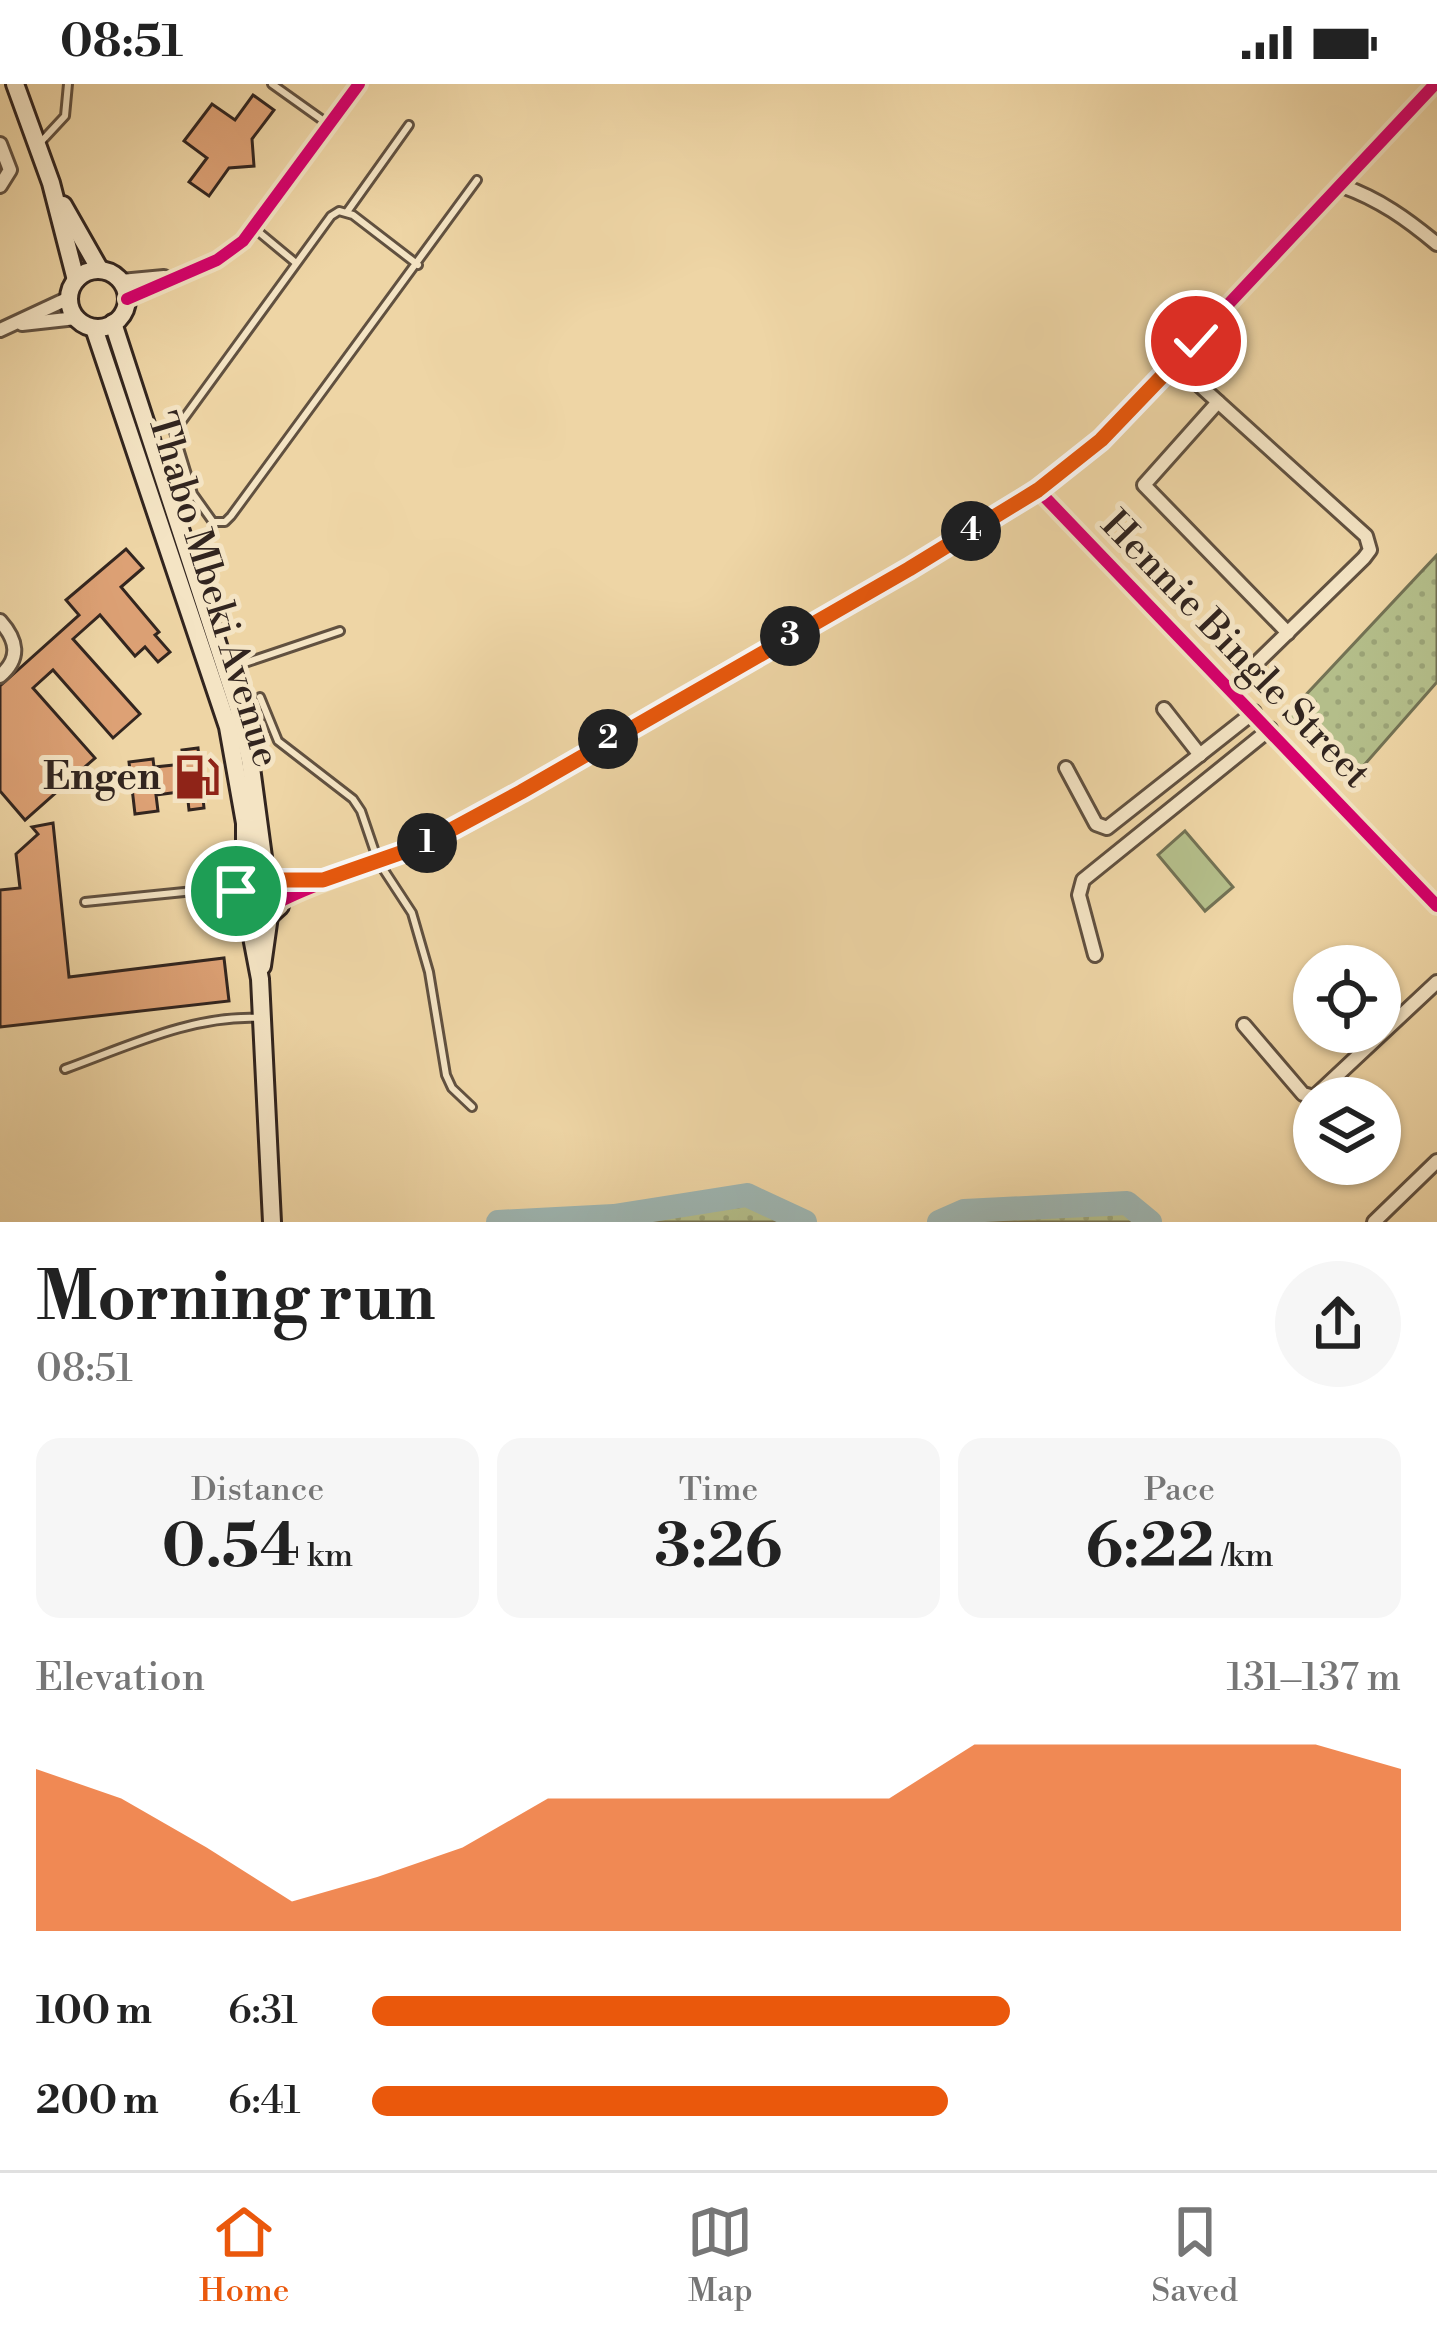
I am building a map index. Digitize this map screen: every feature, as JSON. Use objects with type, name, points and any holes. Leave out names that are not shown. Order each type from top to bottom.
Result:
[{"type":"main road","points":[[15,84],[51,183],[100,270],[121,281],[125,310],[103,326],[76,318],[51,183]]},
{"type":"main road","points":[[73,289],[87,272],[100,270]]},
{"type":"main road","name":"Thabo Mbeki Avenue","points":[[103,326],[227,669],[250,760],[275,909],[260,979]]},
{"type":"main road","name":"Thabo Mbeki Avenue","points":[[103,326],[229,727],[245,823],[242,895],[264,1018],[272,1221]]},
{"type":"main road","points":[[242,895],[271,876]]},
{"type":"main road","points":[[242,895],[275,909]]},
{"type":"street","points":[[127,299],[217,260],[254,228],[359,84]]},
{"type":"street","points":[[275,909],[323,880],[423,845],[521,792],[1038,490],[1101,440],[1435,84]]},
{"type":"street","points":[[0,144],[10,170],[0,186]]},
{"type":"street","points":[[1342,187],[1400,214],[1437,244]]},
{"type":"street","points":[[121,281],[177,276]]},
{"type":"street","points":[[4,328],[73,289]]},
{"type":"street","points":[[4,328],[76,318]]},
{"type":"street","points":[[1175,363],[1369,543],[1364,559],[1231,688]]},
{"type":"street","points":[[1218,402],[1144,485],[1288,633]]},
{"type":"street","name":"Hennie Bingle Street","points":[[1038,490],[1437,906]]},
{"type":"street","points":[[0,621],[16,649],[14,662],[0,676]]},
{"type":"street","points":[[1164,709],[1200,755]]},
{"type":"street","points":[[1066,768],[1096,824],[1107,828],[1254,712]]},
{"type":"street","points":[[1095,955],[1079,895],[1083,880],[1270,729]]},
{"type":"street","points":[[271,876],[323,880]]},
{"type":"street","points":[[1244,1025],[1303,1094],[1314,1097],[1437,982]]},
{"type":"street","points":[[1374,1222],[1437,1161]]},
{"type":"lane","points":[[36,146],[64,116],[68,84]]},
{"type":"lane","points":[[272,84],[329,125]]},
{"type":"lane","points":[[409,125],[346,212],[331,216],[174,432],[193,494],[213,523],[231,516],[477,180]]},
{"type":"lane","points":[[346,212],[418,265]]},
{"type":"lane","points":[[254,228],[296,263]]},
{"type":"lane","points":[[227,669],[340,631]]},
{"type":"lane","points":[[260,697],[278,741],[353,799],[361,811],[378,861],[412,913],[429,972],[446,1075],[472,1107]]},
{"type":"lane","points":[[85,902],[214,890],[242,895]]},
{"type":"lane","points":[[214,890],[242,895]]},
{"type":"lane","points":[[64,1069],[170,1032],[221,1020],[264,1018]]},
{"type":"green space","points":[[1437,555],[1437,682],[1351,780],[1286,716]]},
{"type":"green space","points":[[1185,831],[1233,887],[1205,911],[1158,855]]},
{"type":"green space","points":[[747,1195],[805,1222],[498,1222],[614,1216]]},
{"type":"green space","points":[[1127,1203],[1150,1222],[939,1222],[964,1211]]},
{"type":"building","points":[[253,95],[274,110],[252,139],[254,166],[229,168],[209,196],[189,182],[207,158],[184,141],[212,104],[235,120]]},
{"type":"building","points":[[126,549],[143,568],[121,587],[170,652],[158,662],[145,647],[135,656],[100,615],[73,639],[140,714],[113,738],[53,670],[33,688],[95,758],[25,820],[0,791],[0,686],[79,615],[66,600]]},
{"type":"building","points":[[198,748],[204,808],[189,810],[187,791],[156,795],[158,811],[135,814],[129,762],[153,759],[154,767],[184,764],[182,750]]},
{"type":"building","points":[[53,823],[69,977],[224,958],[229,1001],[0,1027],[0,890],[20,888],[16,854],[38,834],[32,827]]},
{"type":"waterway","points":[[498,1222],[614,1216],[747,1195],[805,1222]]},
{"type":"waterway","points":[[939,1222],[964,1211],[1127,1203],[1150,1222]]},
{"type":"cycle path","points":[[127,299],[217,260],[243,241],[359,84]]},
{"type":"cycle path","points":[[281,901],[458,828],[896,577],[1052,477],[1101,440],[1435,84]]},
{"type":"cycle path","points":[[1038,490],[1437,906]]},
{"type":"place","name":"Engen","points":[[197,777]]},
{"type":"route","points":[[236,891],[245,876],[255,872],[277,880],[323,880],[378,861],[423,845],[521,792],[1038,490],[1101,440],[1196,341]]}]
